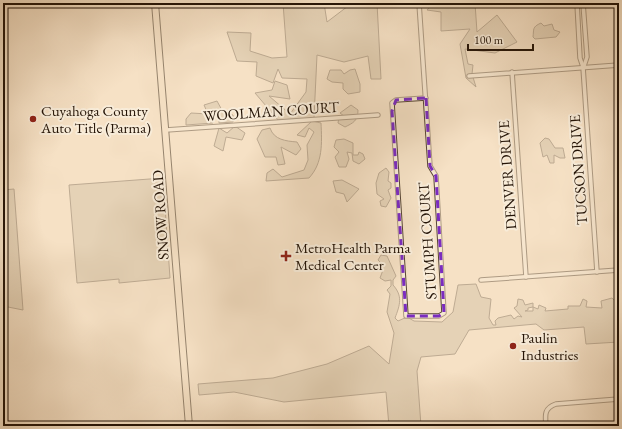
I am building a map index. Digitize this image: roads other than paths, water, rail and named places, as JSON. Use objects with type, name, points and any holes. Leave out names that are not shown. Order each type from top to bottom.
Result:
[{"type":"main road","name":"SNOW ROAD","points":[[155,3],[189,426]]},
{"type":"street","name":"STUMPH COURT","points":[[419,3],[426,98],[430,166],[436,176],[444,313],[439,316],[406,316],[392,103],[396,100],[426,98]]},
{"type":"street","name":"TUCSON DRIVE","points":[[576,3],[580,58],[583,67],[597,272]]},
{"type":"street","name":"TUCSON DRIVE","points":[[583,3],[587,57],[583,67]]},
{"type":"street","points":[[469,76],[619,65]]},
{"type":"street","name":"DENVER DRIVE","points":[[512,72],[526,277]]},
{"type":"street","name":"WOOLMAN COURT","points":[[166,130],[378,115]]},
{"type":"street","points":[[481,280],[619,270]]},
{"type":"street","points":[[546,426],[544,413],[549,406],[556,404],[619,399]]},
{"type":"place","name":"Cuyahoga County Auto Title (Parma)","points":[[33,119]]},
{"type":"place","name":"MetroHealth Parma Medical Center","points":[[286,256]]},
{"type":"place","name":"Paulin Industries","points":[[513,346]]}]
